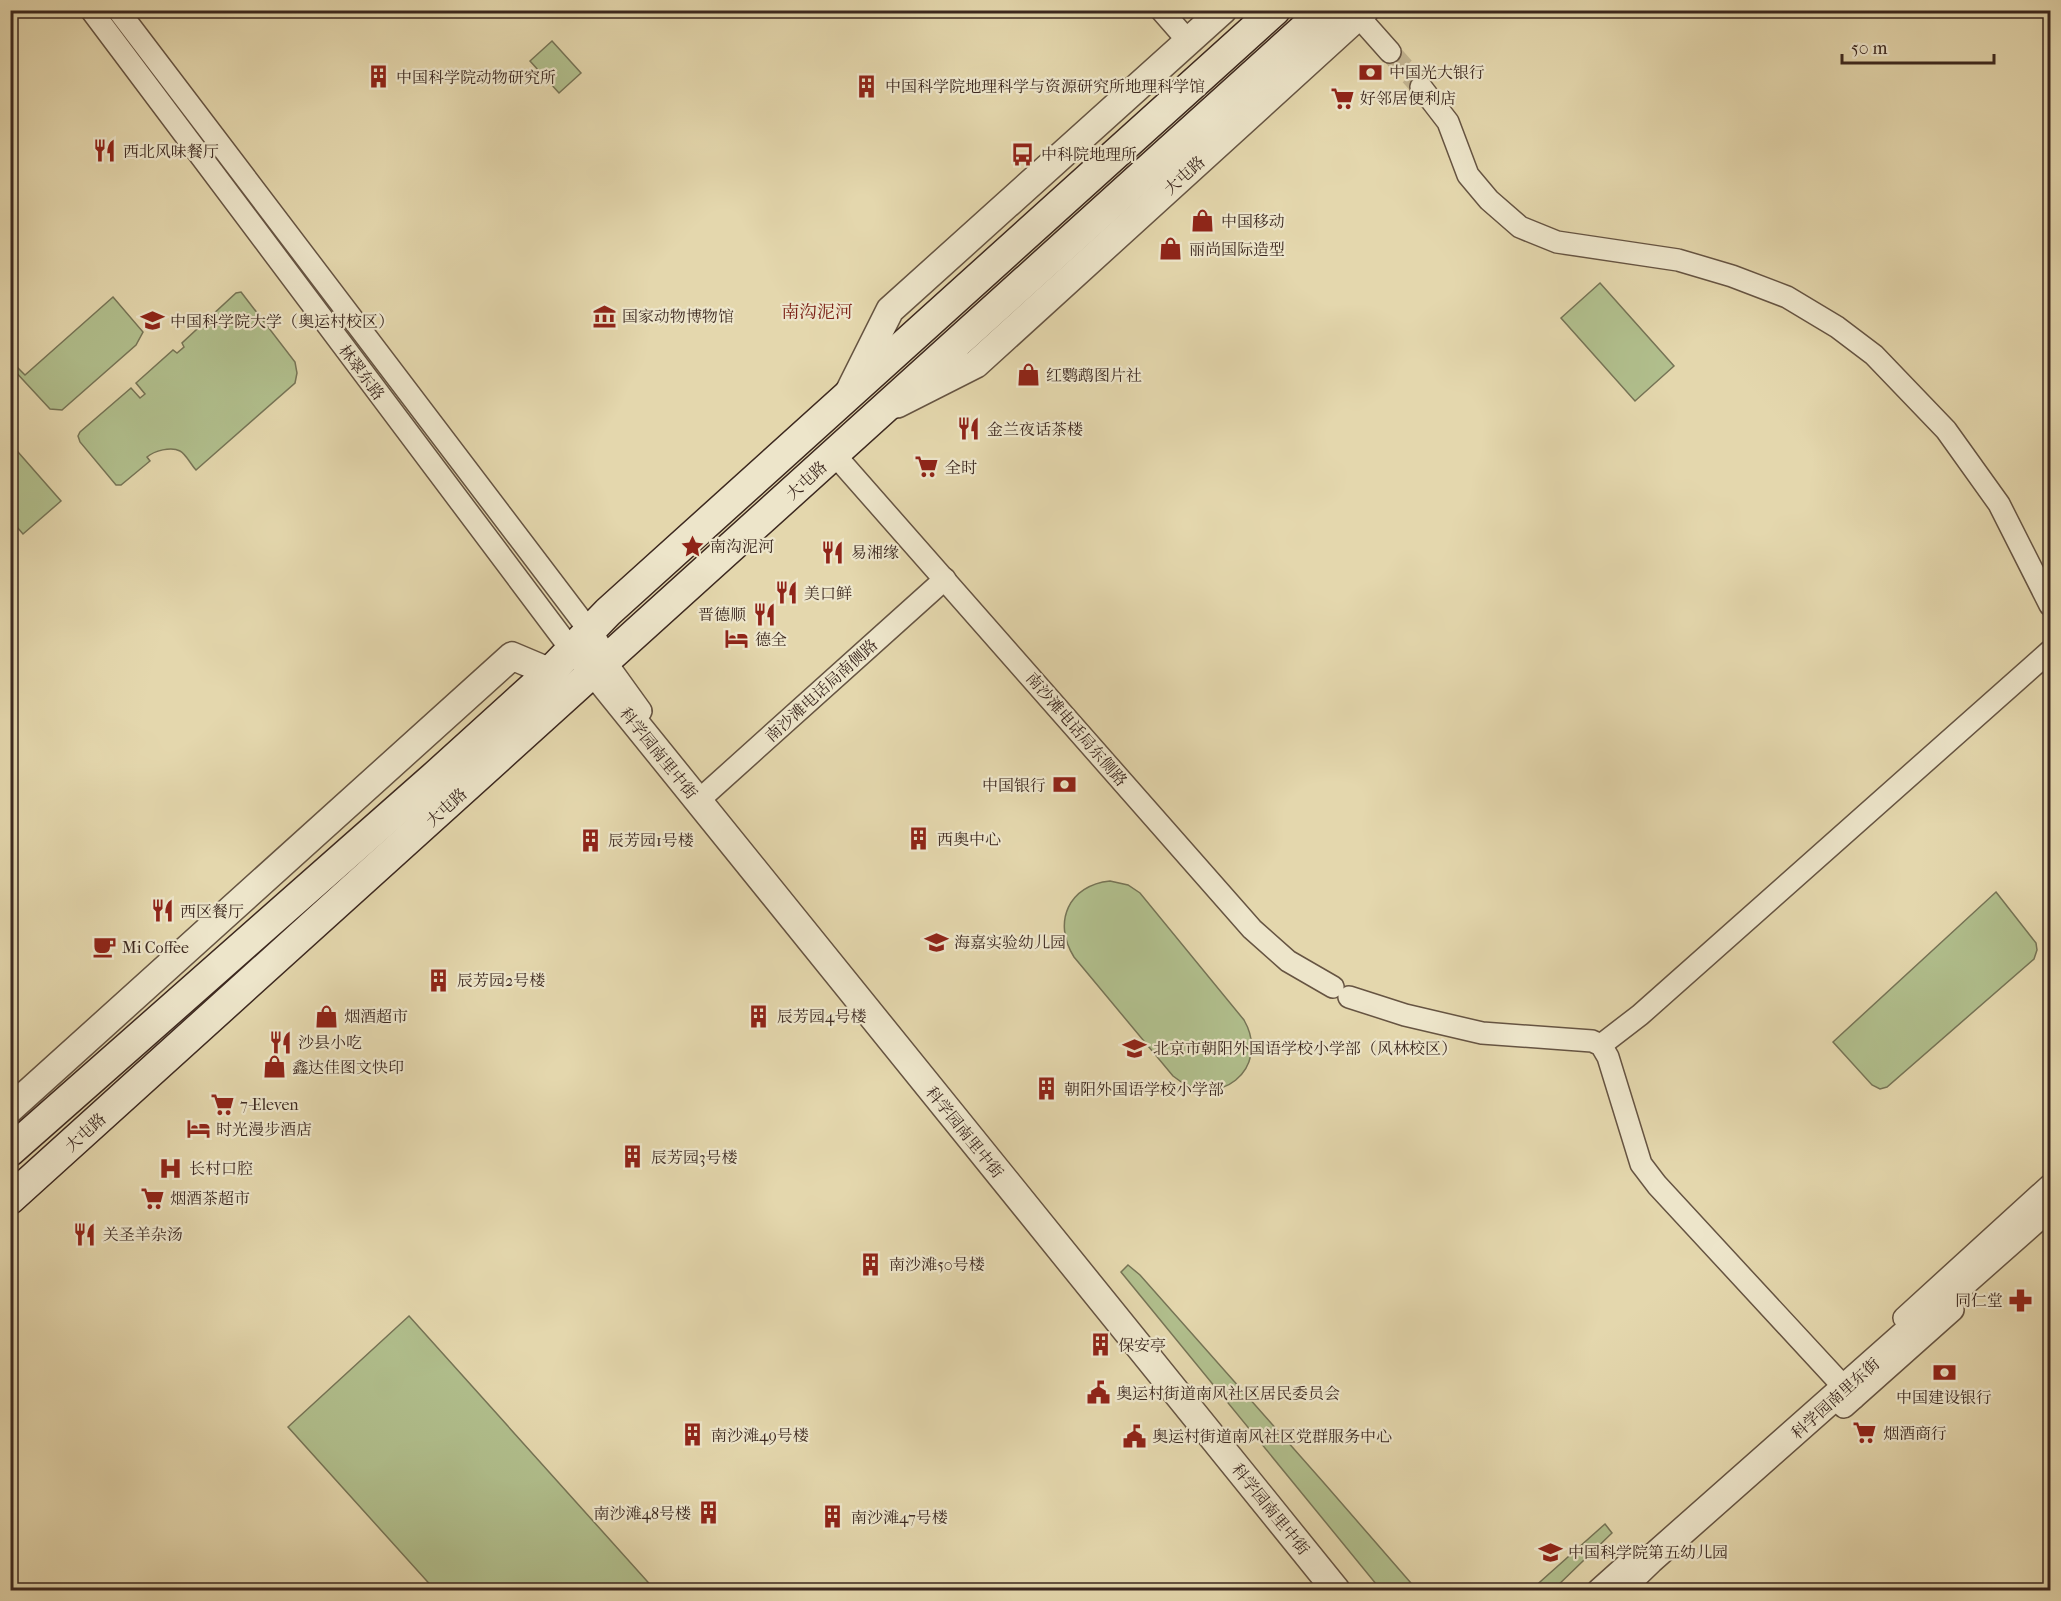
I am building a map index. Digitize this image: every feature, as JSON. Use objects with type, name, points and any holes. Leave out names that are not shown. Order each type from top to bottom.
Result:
[{"type":"main road","name":"大屯路","points":[[10,1151],[573,650],[608,612],[1275,10]]},
{"type":"main road","name":"大屯路","points":[[10,1199],[1324,10]]},
{"type":"main road","points":[[573,650],[597,669]]},
{"type":"street","name":"林翠东路","points":[[91,10],[573,650]]},
{"type":"street","name":"林翠东路","points":[[118,10],[573,650]]},
{"type":"street","points":[[1161,10],[1189,42]]},
{"type":"street","name":"大屯路","points":[[847,396],[890,310],[1224,10]]},
{"type":"street","points":[[1361,13],[1390,52]]},
{"type":"street","name":"大屯路","points":[[880,413],[976,364],[1361,13]]},
{"type":"street","points":[[1421,87],[1448,123],[1468,175],[1489,200],[1520,227],[1557,242],[1678,260],[1732,276],[1787,297],[1837,327],[1874,355],[1946,430],[1999,504],[2050,605]]},
{"type":"street","name":"南沙滩电话局东侧路","points":[[834,454],[1252,929],[1288,961],[1341,992],[1405,1015],[1482,1033],[1592,1041],[1601,1045]]},
{"type":"street","name":"南沙滩电话局南侧路","points":[[702,797],[945,579]]},
{"type":"street","points":[[10,1109],[512,656],[573,650]]},
{"type":"street","points":[[1845,1388],[1664,1193],[1641,1164],[1608,1058],[1601,1045],[1640,1015],[2050,651]]},
{"type":"street","points":[[597,669],[625,730],[1277,1533],[1318,1590]]},
{"type":"street","name":"科学园南里中街","points":[[597,669],[1336,1590]]},
{"type":"street","points":[[702,797],[1347,1590]]},
{"type":"street","points":[[1637,1590],[2050,1185]]},
{"type":"street","name":"科学园南里东街","points":[[1619,1590],[2050,1206]]},
{"type":"street","points":[[1598,1590],[2050,1222]]},
{"type":"green space","points":[[552,41],[581,73],[559,93],[530,61]]},
{"type":"green space","points":[[1600,283],[1674,366],[1635,401],[1561,318]]},
{"type":"green space","points":[[241,292],[295,362],[297,373],[295,383],[196,470],[180,451],[163,450],[147,457],[150,461],[121,485],[116,485],[80,442],[78,436],[80,432],[131,388],[140,398],[145,394],[136,383],[173,350],[177,353],[184,347],[182,343],[236,293]]},
{"type":"green space","points":[[113,297],[143,332],[136,345],[62,410],[50,409],[12,368],[13,363],[25,375]]},
{"type":"green space","points":[[11,444],[61,501],[23,534],[11,520]]},
{"type":"green space","points":[[1110,881],[1128,885],[1140,893],[1244,1020],[1251,1038],[1251,1055],[1245,1069],[1236,1080],[1222,1087],[1207,1090],[1190,1086],[1173,1076],[1074,957],[1065,931],[1068,907],[1084,890]]},
{"type":"green space","points":[[1996,892],[2036,943],[2037,950],[2034,959],[1887,1087],[1880,1089],[1872,1085],[1833,1042]]},
{"type":"green space","points":[[1128,1265],[1140,1275],[1417,1590],[1381,1590],[1121,1272]]},
{"type":"green space","points":[[409,1316],[655,1590],[435,1590],[288,1427]]},
{"type":"green space","points":[[1605,1524],[1612,1533],[1553,1590],[1531,1590]]},
{"type":"tunnel","points":[[1390,52],[1421,87]]},
{"type":"place","name":"中国光大银行","points":[[1371,72]]},
{"type":"place","name":"中国科学院动物研究所","points":[[378,77]]},
{"type":"place","name":"中国科学院地理科学与资源研究所地理科学馆","points":[[867,86]]},
{"type":"place","name":"好邻居便利店","points":[[1342,98]]},
{"type":"place","name":"西北风味餐厅","points":[[105,151]]},
{"type":"place","name":"中科院地理所","points":[[1023,154]]},
{"type":"place","name":"中国移动","points":[[1203,221]]},
{"type":"place","name":"丽尚国际造型","points":[[1171,249]]},
{"type":"place","name":"国家动物博物馆","points":[[604,316]]},
{"type":"place","name":"中国科学院大学（奥运村校区）","points":[[152,321]]},
{"type":"place","name":"红鹦鹉图片社","points":[[1028,375]]},
{"type":"place","name":"金兰夜话茶楼","points":[[969,429]]},
{"type":"place","name":"全时","points":[[927,467]]},
{"type":"place","name":"南沟泥河","points":[[692,546]]},
{"type":"place","name":"易湘缘","points":[[833,552]]},
{"type":"place","name":"美口鲜","points":[[786,593]]},
{"type":"place","name":"晋德顺","points":[[764,614]]},
{"type":"place","name":"德全","points":[[737,639]]},
{"type":"place","name":"中国银行","points":[[1064,785]]},
{"type":"place","name":"西奥中心","points":[[919,839]]},
{"type":"place","name":"辰芳园1号楼","points":[[590,840]]},
{"type":"place","name":"西区餐厅","points":[[162,911]]},
{"type":"place","name":"海嘉实验幼儿园","points":[[936,942]]},
{"type":"place","name":"Mi Coffee","points":[[104,947]]},
{"type":"place","name":"辰芳园2号楼","points":[[439,980]]},
{"type":"place","name":"烟酒超市","points":[[326,1016]]},
{"type":"place","name":"辰芳园4号楼","points":[[759,1016]]},
{"type":"place","name":"沙县小吃","points":[[280,1042]]},
{"type":"place","name":"北京市朝阳外国语学校小学部（风林校区）","points":[[1135,1048]]},
{"type":"place","name":"鑫达佳图文快印","points":[[274,1067]]},
{"type":"place","name":"朝阳外国语学校小学部","points":[[1046,1089]]},
{"type":"place","name":"7-Eleven","points":[[222,1104]]},
{"type":"place","name":"时光漫步酒店","points":[[198,1129]]},
{"type":"place","name":"辰芳园3号楼","points":[[633,1157]]},
{"type":"place","name":"长村口腔","points":[[171,1168]]},
{"type":"place","name":"烟酒茶超市","points":[[152,1198]]},
{"type":"place","name":"关圣羊杂汤","points":[[85,1234]]},
{"type":"place","name":"南沙滩50号楼","points":[[871,1264]]},
{"type":"place","name":"同仁堂","points":[[2021,1300]]},
{"type":"place","name":"保安亭","points":[[1100,1345]]},
{"type":"place","name":"中国建设银行","points":[[1944,1372]]},
{"type":"place","name":"奥运村街道南风社区居民委员会","points":[[1098,1393]]},
{"type":"place","name":"烟酒商行","points":[[1865,1433]]},
{"type":"place","name":"南沙滩49号楼","points":[[693,1435]]},
{"type":"place","name":"奥运村街道南风社区党群服务中心","points":[[1134,1436]]},
{"type":"place","name":"南沙滩48号楼","points":[[709,1513]]},
{"type":"place","name":"南沙滩47号楼","points":[[833,1517]]},
{"type":"place","name":"中国科学院第五幼儿园","points":[[1550,1552]]},
{"type":"district","name":"南沟泥河","points":[[817,312]]}]
